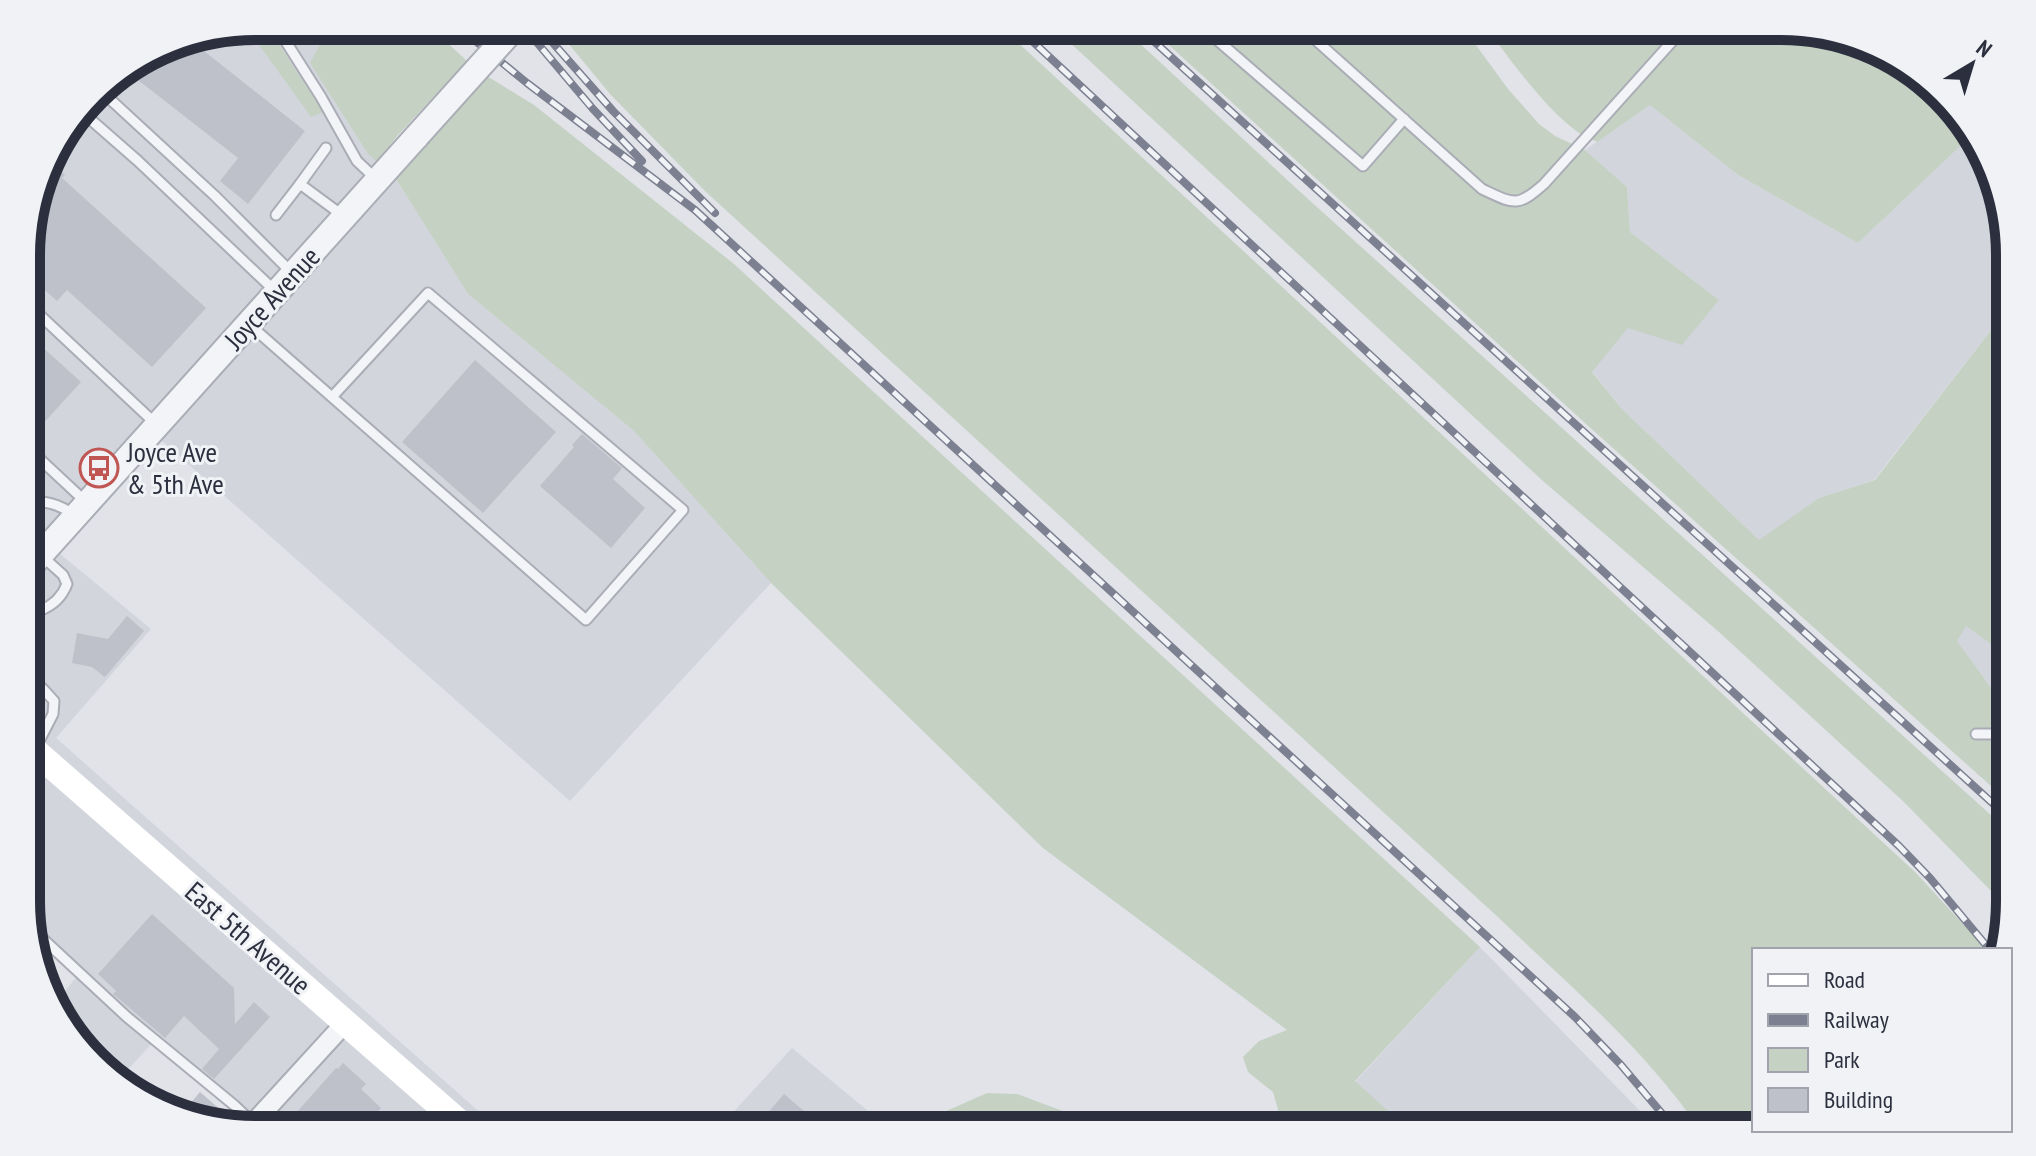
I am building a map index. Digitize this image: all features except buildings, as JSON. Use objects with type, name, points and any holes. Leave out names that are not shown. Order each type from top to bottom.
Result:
[{"type":"main road","name":"East 5th Avenue","points":[[40,756],[345,1023],[443,1116]]},
{"type":"street","name":"Joyce Avenue","points":[[40,555],[503,40]]},
{"type":"street","points":[[260,1116],[345,1023]]},
{"type":"lane","points":[[285,40],[357,161],[378,180]]},
{"type":"lane","points":[[1217,40],[1363,166],[1404,119]]},
{"type":"lane","points":[[1316,40],[1482,189],[1510,202],[1526,200],[1544,184],[1673,40]]},
{"type":"lane","points":[[108,98],[215,196],[293,274]]},
{"type":"lane","points":[[89,118],[277,293]]},
{"type":"lane","points":[[276,215],[326,148]]},
{"type":"lane","points":[[300,184],[345,217]]},
{"type":"lane","points":[[248,324],[586,620],[683,510],[428,293],[332,397]]},
{"type":"lane","points":[[40,315],[157,425]]},
{"type":"lane","points":[[40,462],[81,510]]},
{"type":"lane","points":[[40,502],[81,510]]},
{"type":"lane","points":[[40,565],[63,575],[67,584],[51,607],[40,609]]},
{"type":"lane","points":[[40,686],[54,701],[53,714],[40,734]]},
{"type":"lane","points":[[1976,734],[1996,734]]},
{"type":"lane","points":[[43,939],[127,1017],[242,1115]]},
{"type":"shaded area","points":[[323,40],[311,64],[368,154],[396,179],[468,294],[634,431],[771,583],[570,801],[161,440],[59,553],[151,629],[56,738],[484,1116],[239,1115],[158,1037],[125,1073],[113,1063],[93,1043],[61,995],[82,971],[43,936],[40,901],[40,255],[47,200],[69,148],[93,113],[113,93],[160,62],[186,51],[227,42]]},
{"type":"shaded area","points":[[1650,105],[1738,175],[1858,243],[1964,143],[1980,173],[1994,227],[1996,324],[1874,480],[1819,498],[1760,541],[1622,409],[1592,371],[1628,328],[1719,300],[1630,232],[1627,187],[1585,150]]},
{"type":"shaded area","points":[[1965,625],[1996,648],[1996,694],[1957,641]]},
{"type":"shaded area","points":[[1480,947],[1644,1116],[1393,1116],[1355,1082]]},
{"type":"shaded area","points":[[792,1048],[874,1116],[730,1116]]},
{"type":"green space","points":[[256,40],[276,40],[323,112],[311,117]]},
{"type":"green space","points":[[322,40],[444,40],[467,61],[377,162],[368,154],[310,63]]},
{"type":"green space","points":[[566,40],[1015,40],[1915,872],[1983,948],[1752,948],[1752,1116],[1690,1116],[1631,1045],[1579,993],[705,191],[610,94]]},
{"type":"green space","points":[[1067,40],[1136,40],[1996,819],[1996,896],[1904,802],[1719,632],[1543,481]]},
{"type":"green space","points":[[1163,40],[1472,40],[1508,89],[1539,124],[1555,136],[1585,150],[1627,187],[1630,232],[1719,300],[1682,345],[1628,328],[1592,372],[1622,409],[1759,540],[1819,498],[1875,480],[1996,324],[1996,648],[1966,626],[1957,641],[1996,694],[1996,790]]},
{"type":"green space","points":[[1496,40],[1809,42],[1863,56],[1912,84],[1952,124],[1964,143],[1858,243],[1738,175],[1650,105],[1597,142],[1563,120]]},
{"type":"green space","points":[[485,75],[534,105],[734,264],[1480,947],[1355,1081],[1394,1116],[1278,1116],[1273,1092],[1248,1072],[1243,1057],[1259,1041],[1287,1030],[1043,848],[771,583],[634,431],[468,294],[396,179]]},
{"type":"green space","points":[[987,1093],[1017,1094],[1076,1116],[935,1116]]},
{"type":"railway","points":[[474,40],[695,210],[1575,1017],[1664,1116]]},
{"type":"railway","points":[[535,40],[642,161]]},
{"type":"railway","points":[[550,40],[613,111],[715,213]]},
{"type":"railway","points":[[1031,40],[1899,846],[1988,948]]},
{"type":"railway","points":[[1152,40],[1996,806]]},
{"type":"place","name":"Joyce Ave & 5th Ave","points":[[99,468]]}]
